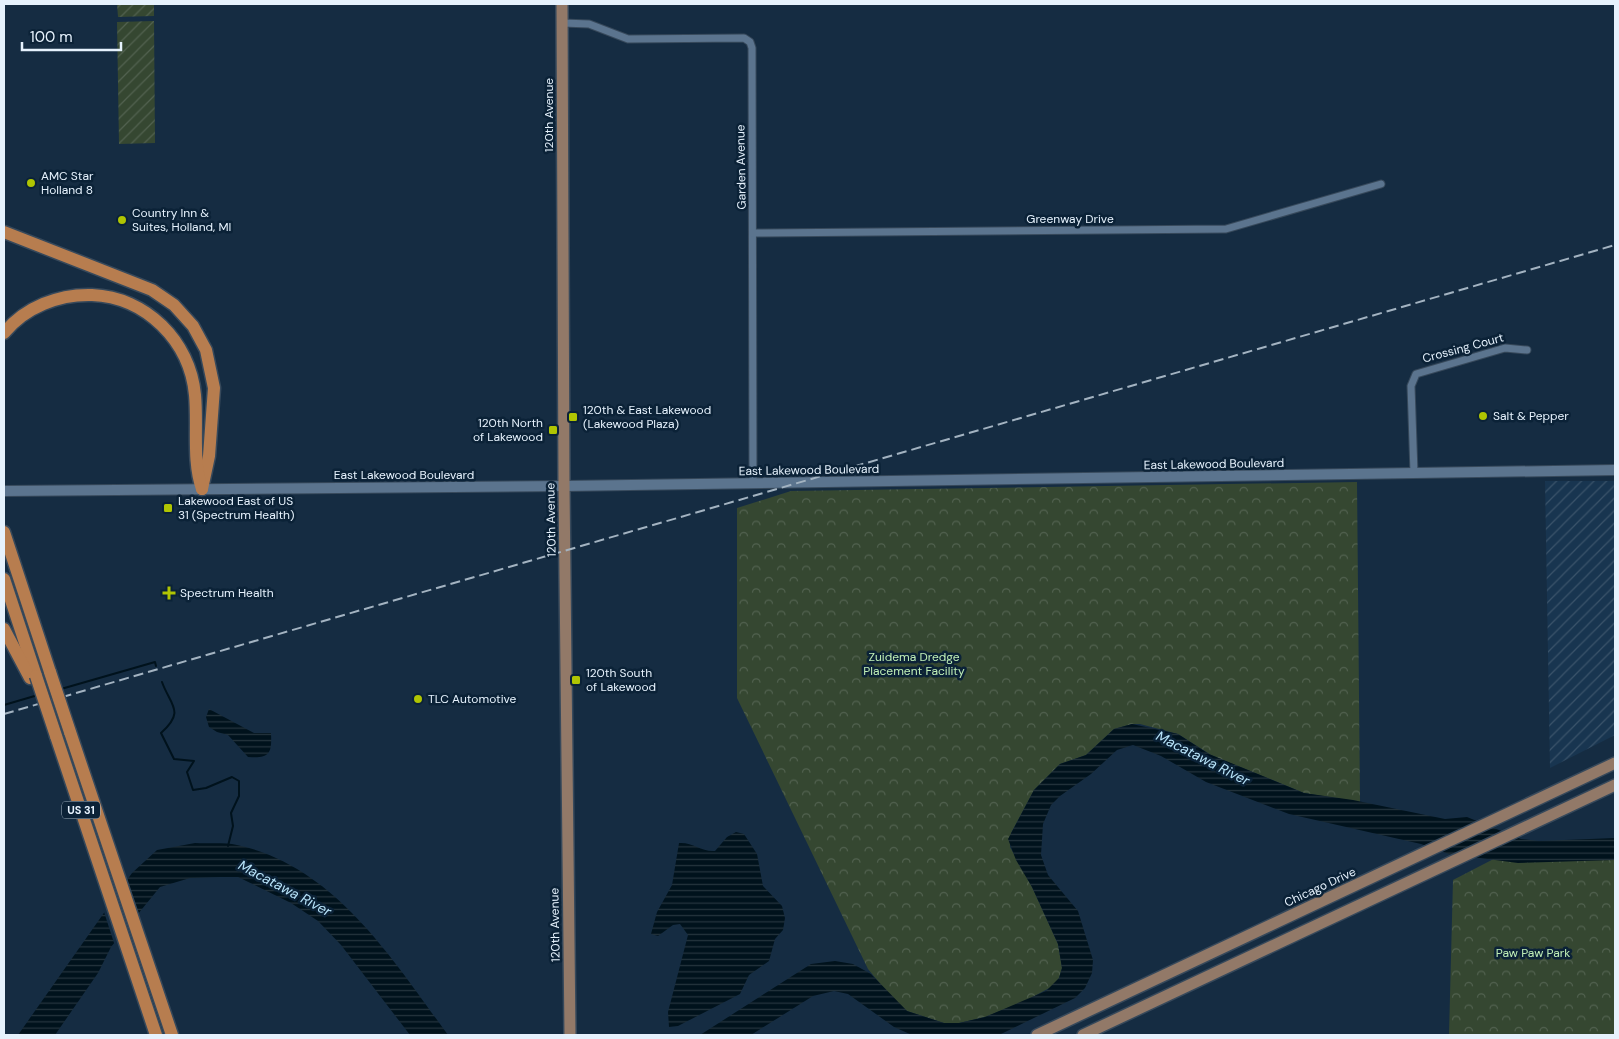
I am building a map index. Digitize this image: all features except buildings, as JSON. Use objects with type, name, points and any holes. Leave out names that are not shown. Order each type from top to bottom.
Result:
[{"type":"highway","points":[[4,232],[152,290],[174,305],[193,326],[209,361],[215,397],[209,456],[202,489]]},
{"type":"highway","points":[[4,333],[33,309],[52,300],[74,295],[108,296],[150,314],[173,337],[184,354],[191,374],[196,409],[197,476],[202,489]]},
{"type":"highway","name":"US 31","points":[[4,532],[172,1035]]},
{"type":"highway","name":"US 31","points":[[4,579],[33,677],[52,723],[156,1035]]},
{"type":"highway","points":[[4,629],[33,677]]},
{"type":"highway","points":[[141,992],[146,1035]]},
{"type":"main road","name":"120th Avenue","points":[[562,4],[564,486],[570,1035]]},
{"type":"main road","name":"East Lakewood Boulevard","points":[[4,491],[564,486],[1615,470]]},
{"type":"main road","name":"Chicago Drive","points":[[1037,1035],[1615,763]]},
{"type":"main road","points":[[1083,1035],[1615,785]]},
{"type":"main road","points":[[1194,962],[1198,981]]},
{"type":"street","name":"Garden Avenue","points":[[563,23],[590,24],[628,39],[744,38],[750,42],[752,48],[753,233],[752,483]]},
{"type":"street","name":"Greenway Drive","points":[[753,233],[1226,229],[1240,227],[1381,184]]},
{"type":"street","name":"Crossing Court","points":[[1414,473],[1410,386],[1416,374],[1504,348],[1527,350]]},
{"type":"shaded area","points":[[1545,481],[1615,481],[1615,735],[1550,768]]},
{"type":"green space","points":[[117,4],[154,4],[154,16],[118,17]]},
{"type":"green space","points":[[154,21],[155,143],[119,144],[117,22]]},
{"type":"green space","name":"Zuidema Dredge Placement Facility","points":[[1357,482],[1360,802],[1304,793],[1211,755],[1178,734],[1140,724],[1132,724],[1114,729],[1086,755],[1060,764],[1034,790],[1011,833],[1010,847],[1032,887],[1058,944],[1062,968],[1059,978],[1053,986],[1027,1000],[985,1017],[959,1023],[944,1023],[907,1011],[891,997],[868,969],[737,698],[737,508],[791,491]]},
{"type":"green space","name":"Paw Paw Park","points":[[1511,850],[1615,850],[1615,1035],[1449,1035],[1453,880]]},
{"type":"water","points":[[209,709],[254,733],[271,733],[271,745],[268,753],[261,757],[248,757],[228,735],[217,732],[209,727],[206,717]]},
{"type":"water","name":"Macatawa River","points":[[1132,724],[1178,734],[1209,754],[1304,793],[1353,800],[1445,819],[1467,817],[1521,839],[1539,841],[1615,838],[1615,860],[1518,863],[1449,854],[1421,844],[1289,814],[1206,782],[1161,756],[1133,745],[1117,750],[1091,774],[1060,796],[1051,805],[1043,824],[1041,855],[1048,875],[1078,911],[1093,960],[1092,973],[1085,988],[1075,998],[999,1035],[912,1035],[894,1027],[848,994],[834,991],[813,996],[751,1035],[700,1035],[811,964],[835,961],[853,964],[871,974],[907,1011],[944,1023],[959,1023],[985,1017],[1046,991],[1059,978],[1062,968],[1058,944],[1032,887],[1016,860],[1008,839],[1034,790],[1060,764],[1086,755],[1114,729]]},
{"type":"water","points":[[736,832],[744,834],[757,854],[763,886],[782,906],[785,918],[783,930],[775,939],[769,961],[749,975],[740,994],[678,1026],[669,1027],[668,1012],[688,935],[680,924],[673,925],[658,936],[651,934],[657,912],[672,885],[679,843],[715,851],[727,837]]},
{"type":"water","name":"Macatawa River","points":[[195,843],[237,845],[272,856],[304,873],[359,920],[383,947],[448,1035],[410,1035],[341,945],[318,921],[291,903],[238,877],[221,877],[190,878],[160,887],[111,947],[98,973],[55,1035],[18,1035],[132,873],[157,850]]},
{"type":"pier","points":[[126,876],[139,915],[115,946],[103,909]]},
{"type":"waterway","points":[[61,689],[155,662],[156,666]]},
{"type":"waterway","points":[[162,682],[172,702],[174,713],[173,719],[161,733],[174,759],[194,761],[187,772],[193,790],[206,788],[232,777],[239,781],[239,796],[231,813],[233,826],[228,846]]},
{"type":"waterway","points":[[4,705],[38,695]]},
{"type":"railway","points":[[4,714],[1615,245]]},
{"type":"place","name":"AMC Star Holland 8","points":[[31,183]]},
{"type":"place","name":"Country Inn & Suites, Holland, MI","points":[[122,220]]},
{"type":"place","name":"Salt & Pepper","points":[[1483,416]]},
{"type":"place","name":"120th & East Lakewood (Lakewood Plaza)","points":[[573,417]]},
{"type":"place","name":"120th North of Lakewood","points":[[553,430]]},
{"type":"place","name":"Lakewood East of US 31 (Spectrum Health)","points":[[168,508]]},
{"type":"place","name":"Spectrum Health","points":[[169,593]]},
{"type":"place","name":"120th South of Lakewood","points":[[576,680]]},
{"type":"place","name":"TLC Automotive","points":[[418,699]]}]
